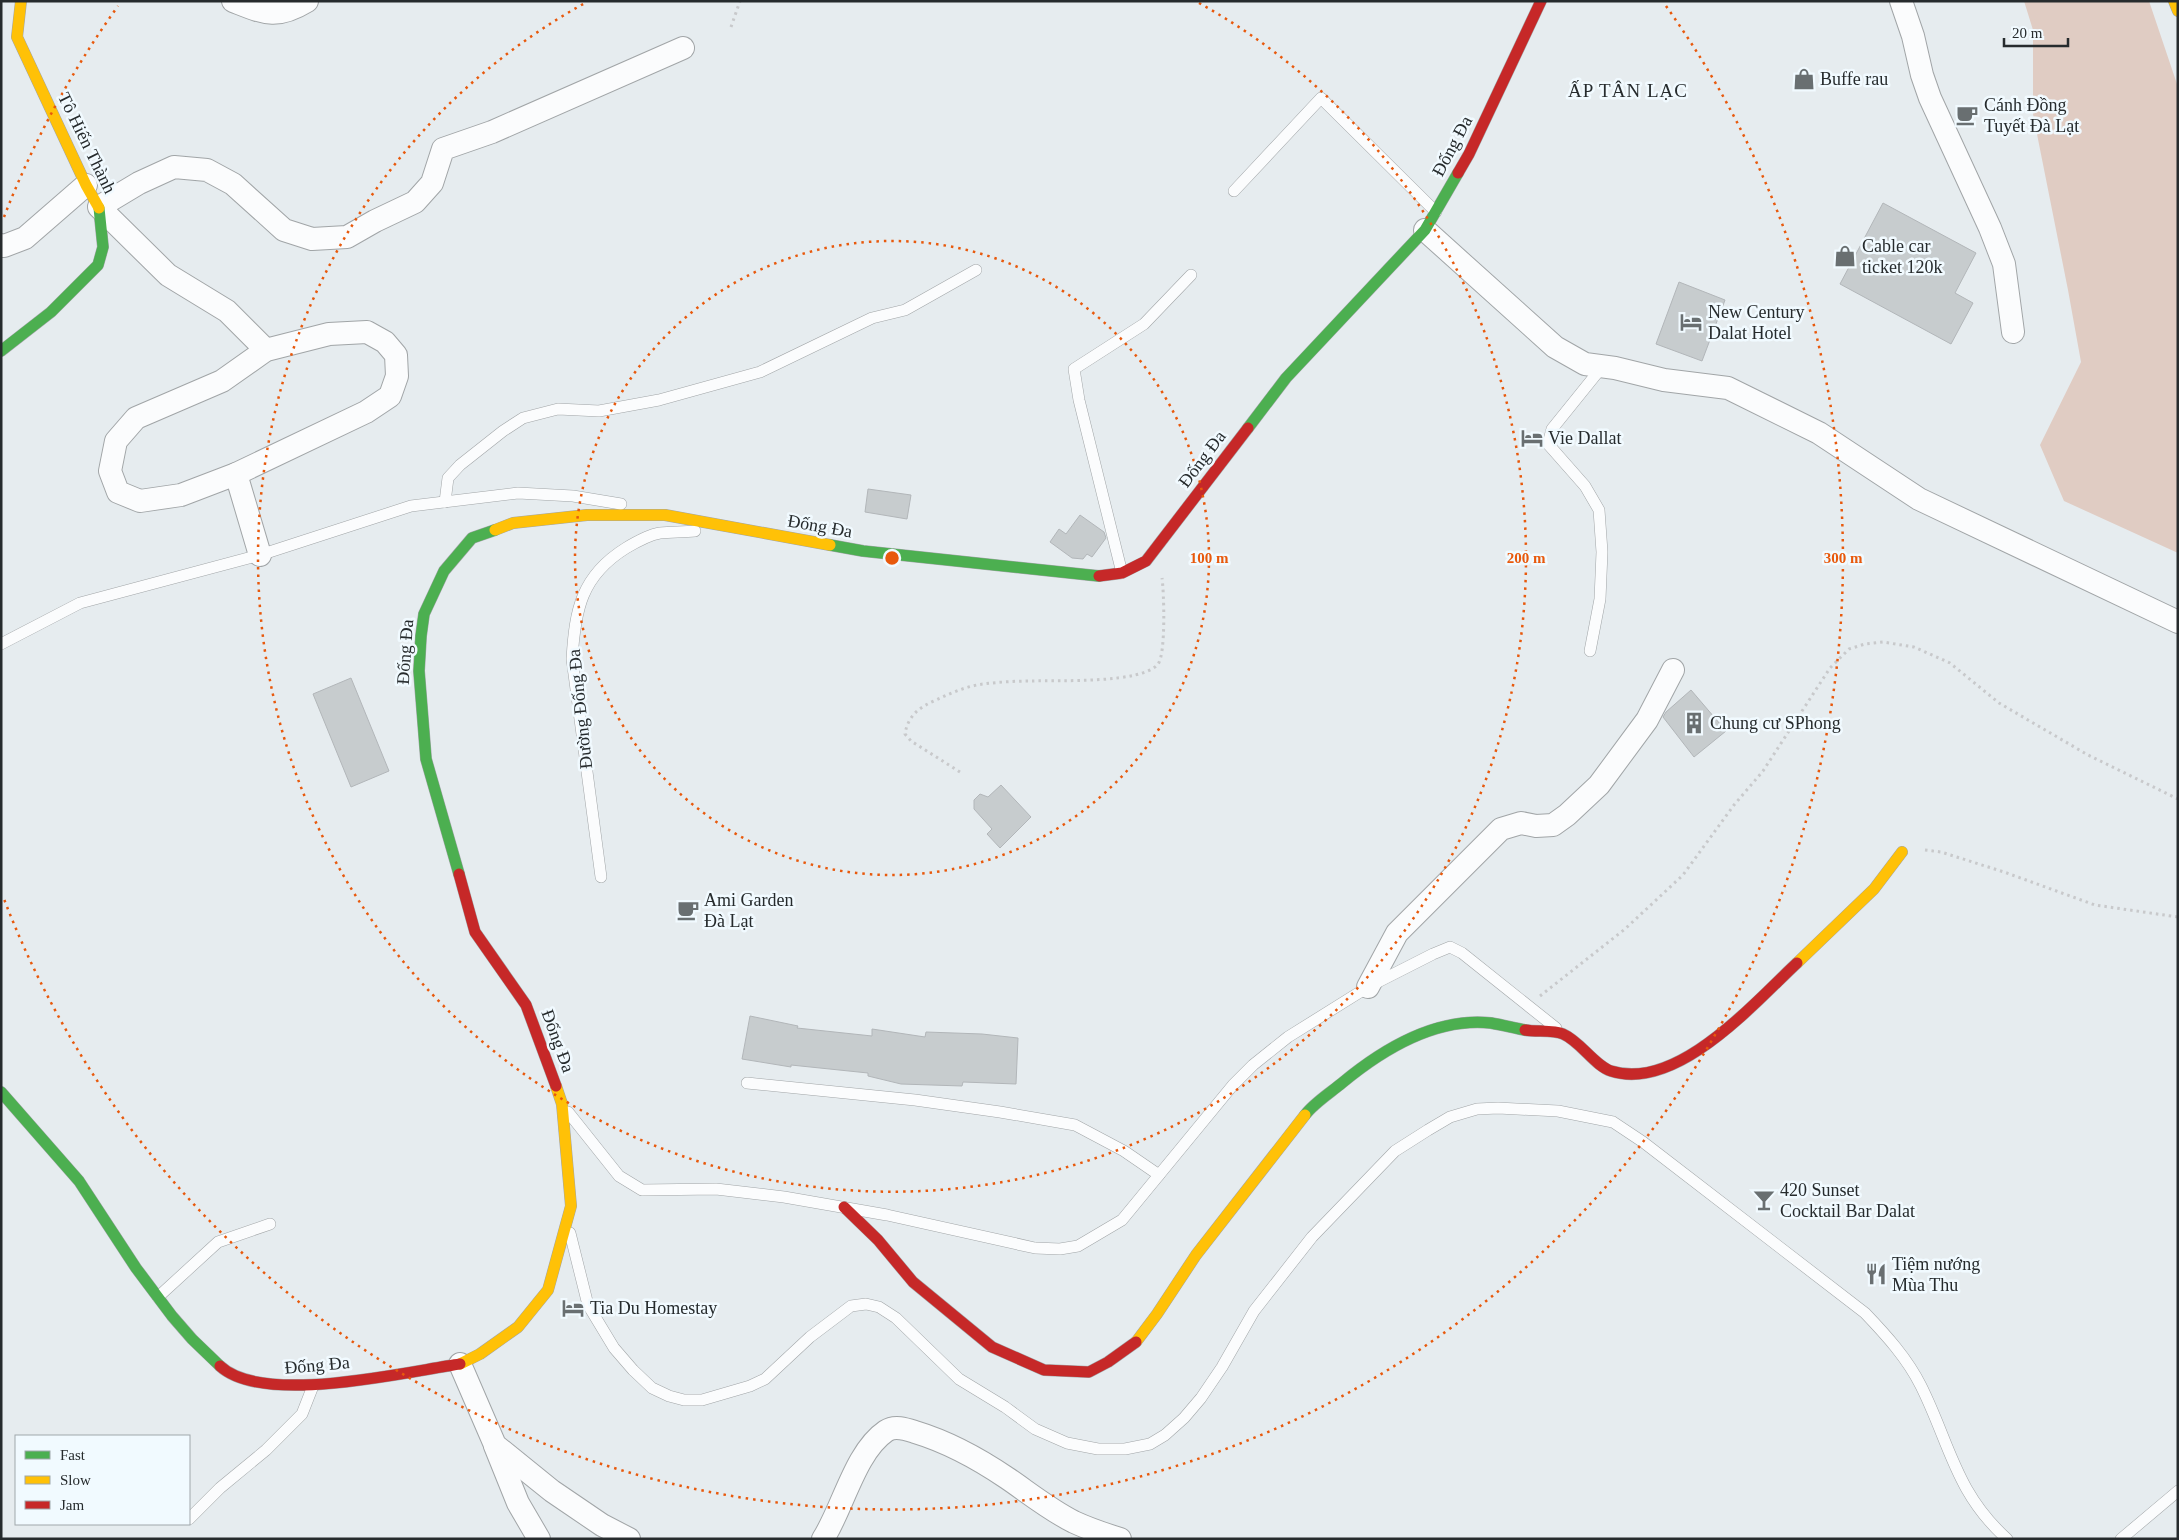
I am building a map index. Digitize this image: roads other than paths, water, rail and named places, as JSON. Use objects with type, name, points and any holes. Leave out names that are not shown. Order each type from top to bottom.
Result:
[{"type":"street","name":"Tô Hiến Thành","points":[[1,351],[51,312],[98,265],[103,247],[99,207],[9,33],[21,1]]},
{"type":"street","points":[[233,1],[268,14],[293,10],[307,1]]},
{"type":"street","name":"Đống Đa","points":[[1,1092],[79,1181],[136,1268],[192,1340],[229,1374],[251,1382],[280,1386],[314,1384],[460,1364],[480,1354],[518,1327],[543,1296],[550,1282],[571,1206],[562,1104],[550,1067],[526,1005],[475,932],[426,759],[419,671],[424,614],[430,597],[444,571],[472,538],[513,523],[587,515],[665,514],[862,551],[1096,576],[1122,573],[1146,561],[1286,378],[1431,221],[1469,154],[1541,1]]},
{"type":"street","points":[[1901,1],[1914,36],[1922,75],[1930,98],[1990,228],[2004,264],[2014,332]]},
{"type":"street","points":[[2174,1],[2178,11]]},
{"type":"street","points":[[266,350],[227,311],[168,275],[99,207],[139,182],[174,167],[207,170],[233,184],[284,230],[312,239],[347,237],[415,202],[432,183],[444,149],[492,132],[682,48]]},
{"type":"street","points":[[1,245],[4,246],[25,238],[86,185]]},
{"type":"street","points":[[1431,221],[1555,347],[1586,364],[1616,368],[1664,380],[1728,388],[1818,433],[1919,499],[2178,622]]},
{"type":"street","points":[[367,332],[385,342],[396,355],[397,376],[390,396],[366,412],[236,474],[181,495],[140,501],[118,492],[110,471],[116,442],[136,418],[222,382],[266,350],[329,334],[367,332]]},
{"type":"street","points":[[236,474],[260,555]]},
{"type":"street","points":[[1368,987],[1397,933],[1501,829],[1521,823],[1536,826],[1553,825],[1567,815],[1598,785],[1647,720],[1673,670]]},
{"type":"street","points":[[844,1207],[878,1240],[913,1282],[992,1346],[1044,1370],[1089,1372],[1108,1362],[1134,1344],[1157,1314],[1196,1255],[1308,1111],[1356,1071],[1393,1047],[1423,1032],[1453,1025],[1490,1023],[1531,1031],[1563,1034],[1610,1071],[1637,1075],[1673,1065],[1692,1055],[1735,1022],[1874,889],[1902,852]]},
{"type":"street","points":[[460,1364],[518,1503],[539,1539]]},
{"type":"street","points":[[824,1539],[850,1480],[870,1448],[887,1430],[903,1428],[936,1438],[966,1454],[1074,1522],[1120,1539]]},
{"type":"street","points":[[495,1445],[552,1491],[602,1525],[629,1539]]},
{"type":"lane","points":[[1234,191],[1321,98],[1431,221]]},
{"type":"lane","points":[[445,502],[448,478],[460,465],[503,431],[524,418],[558,408],[599,410],[659,400],[760,372],[872,318],[904,310],[976,270]]},
{"type":"lane","points":[[1122,573],[1079,400],[1074,369],[1144,324],[1191,275]]},
{"type":"lane","points":[[1590,651],[1600,599],[1602,552],[1600,510],[1585,486],[1548,444],[1552,429],[1602,367]]},
{"type":"lane","points":[[1,644],[80,603],[260,555],[411,506],[518,493],[610,502],[665,514]]},
{"type":"lane","name":"Đường Đống Đa","points":[[601,877],[572,659],[573,634],[580,600],[595,573],[617,554],[639,540],[659,533],[731,527]]},
{"type":"lane","points":[[562,1104],[619,1176],[642,1190],[716,1189],[784,1197],[888,1215],[1035,1248],[1060,1249],[1078,1246],[1122,1220],[1200,1123],[1253,1065],[1288,1037],[1368,987],[1433,954],[1450,947],[1462,953],[1563,1034]]},
{"type":"lane","points":[[747,1083],[915,1100],[1074,1125],[1124,1151],[1159,1175]]},
{"type":"lane","points":[[567,1221],[588,1305],[614,1348],[633,1370],[652,1388],[669,1396],[684,1400],[702,1400],[750,1386],[765,1379],[810,1337],[852,1306],[866,1304],[879,1307],[896,1318],[959,1378],[1006,1407],[1036,1429],[1067,1443],[1098,1449],[1125,1450],[1150,1444],[1165,1435],[1184,1418],[1201,1398],[1222,1367],[1254,1311],[1278,1278],[1312,1238],[1395,1151],[1450,1117],[1477,1109],[1498,1108],[1558,1111],[1613,1122],[1643,1142],[1865,1313],[1886,1335],[1921,1386],[1955,1469],[1968,1493],[1984,1515],[2007,1539]]},
{"type":"lane","points":[[158,1297],[218,1242],[270,1224]]},
{"type":"lane","points":[[190,1519],[220,1488],[266,1450],[302,1414],[314,1384]]},
{"type":"lane","points":[[2121,1539],[2178,1492]]},
{"type":"place","name":"Buffe rau","points":[[1804,79]]},
{"type":"place","name":"Cánh Đồng Tuyết Đà Lạt","points":[[1967,115]]},
{"type":"place","name":"Cable car ticket 120k","points":[[1845,256]]},
{"type":"place","name":"New Century Dalat Hotel","points":[[1691,322]]},
{"type":"place","name":"Vie Dallat","points":[[1532,438]]},
{"type":"place","name":"Chung cư SPhong","points":[[1694,723]]},
{"type":"place","name":"Ami Garden Đà Lạt","points":[[688,910]]},
{"type":"place","name":"420 Sunset Cocktail Bar Dalat","points":[[1764,1200]]},
{"type":"place","name":"Tiệm nướng Mùa Thu","points":[[1876,1274]]},
{"type":"place","name":"Tia Du Homestay","points":[[573,1308]]},
{"type":"district","name":"ẤP TÂN LẠC","points":[[1628,90]]}]
